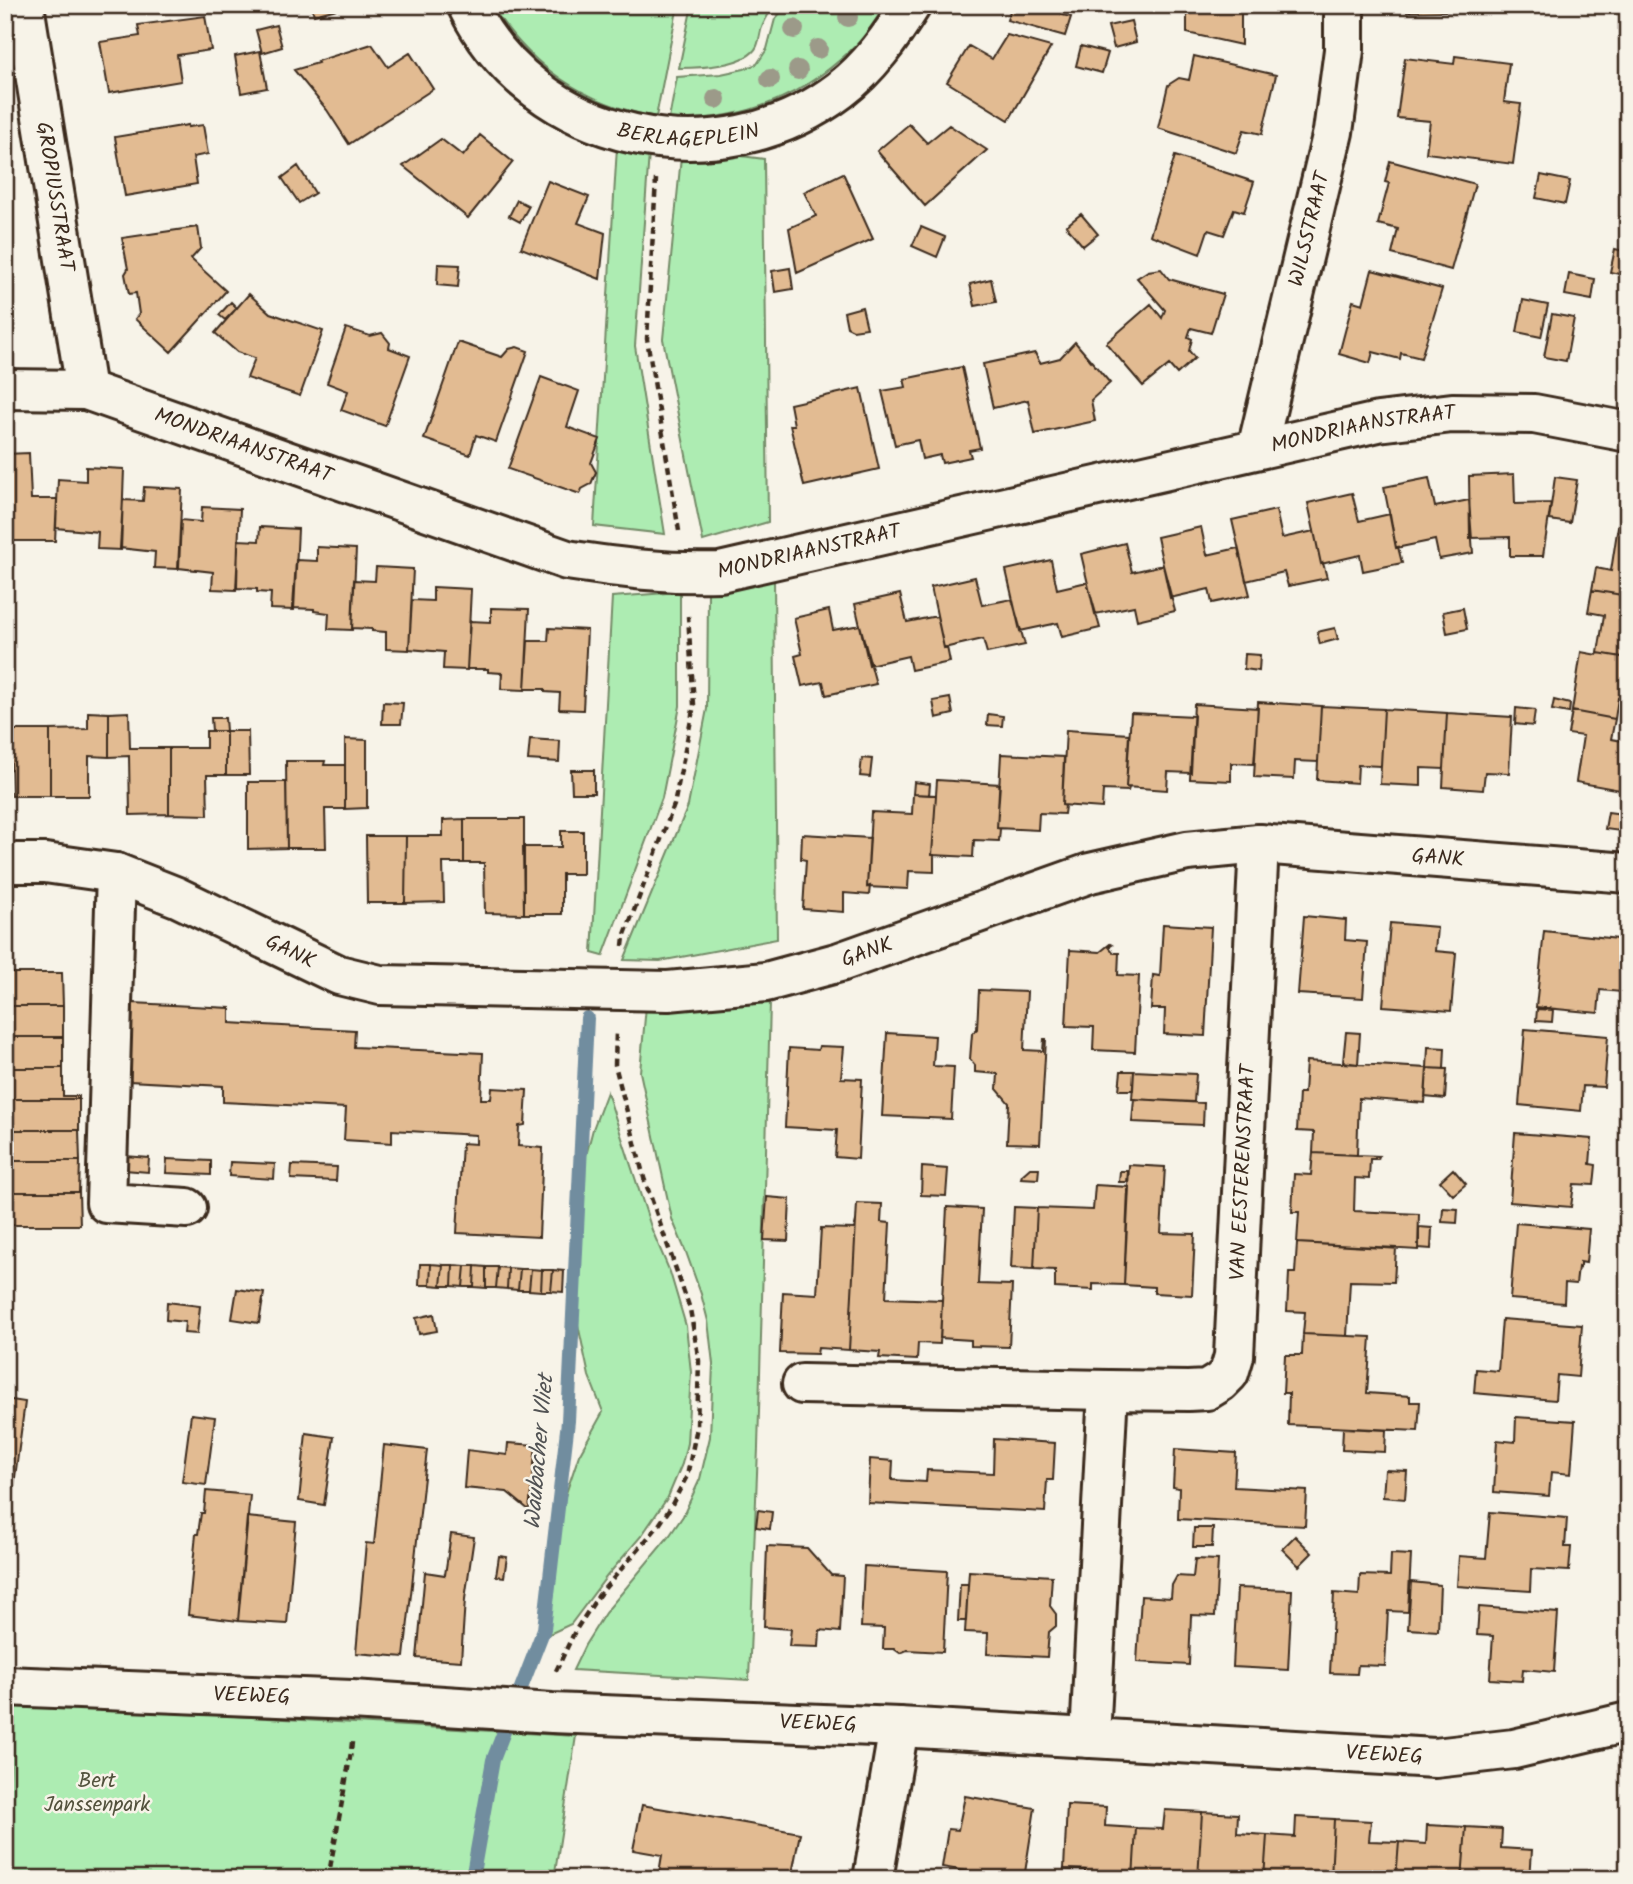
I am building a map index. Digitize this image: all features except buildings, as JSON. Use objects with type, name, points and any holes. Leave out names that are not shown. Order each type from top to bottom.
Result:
[{"type":"street","name":"GROPIUSSTRAAT","points":[[24,5],[86,390]]},
{"type":"street","name":"BERLAGEPLEIN","points":[[467,5],[491,44],[513,69],[537,90],[565,108],[595,123],[626,133],[659,139],[697,141],[734,137],[771,126],[807,111],[839,91],[868,66],[892,36],[911,5]]},
{"type":"street","name":"WILSSTRAAT","points":[[1257,449],[1333,132],[1344,50],[1344,5]]},
{"type":"street","name":"MONDRIAANSTRAAT","points":[[5,389],[86,390],[568,560],[686,573],[720,572],[1378,422],[1452,412],[1534,414],[1628,432]]},
{"type":"street","name":"GANK","points":[[5,863],[46,863],[116,873],[177,897],[339,975],[380,985],[668,991],[766,982],[840,961],[1090,873],[1187,851],[1259,844],[1628,873]]},
{"type":"street","name":"VAN EESTERENSTRAAT","points":[[802,1384],[1207,1390],[1229,1373],[1234,1356],[1259,844]]},
{"type":"street","points":[[116,873],[106,1203],[187,1208]]},
{"type":"street","points":[[1090,1738],[1108,1390]]},
{"type":"street","name":"VEEWEG","points":[[5,1686],[899,1727],[1435,1758],[1514,1749],[1628,1722]]},
{"type":"street","points":[[873,1879],[899,1727]]},
{"type":"path","points":[[552,1713],[556,1671],[575,1631],[600,1595],[669,1510],[687,1476],[697,1427],[699,1361],[690,1309],[644,1178],[615,1065],[616,990],[624,937],[674,805],[694,705],[686,573],[647,339],[659,139]]},
{"type":"path","points":[[328,1879],[351,1752],[352,1700]]},
{"type":"green space","points":[[491,5],[678,5],[656,117],[605,103],[562,79],[524,47]]},
{"type":"green space","points":[[692,5],[774,5],[752,53],[734,62],[679,68]]},
{"type":"green space","points":[[787,5],[885,5],[853,48],[813,81],[791,93],[745,111],[695,119],[669,119],[677,77],[721,74],[757,64],[767,49],[775,19]]},
{"type":"green space","points":[[617,147],[649,153],[635,346],[665,534],[594,526]]},
{"type":"green space","points":[[726,154],[764,159],[768,522],[703,541],[663,339],[681,157]]},
{"type":"green space","points":[[774,578],[777,939],[660,961],[624,960],[688,806],[707,709],[708,593]]},
{"type":"green space","points":[[680,592],[680,706],[662,798],[603,956],[592,953],[612,597]]},
{"type":"green space","points":[[770,1003],[749,1680],[573,1670],[605,1613],[683,1516],[700,1479],[710,1437],[713,1364],[708,1321],[701,1294],[672,1219],[640,1072],[646,1006]]},
{"type":"green space","points":[[607,1092],[652,1230],[670,1272],[686,1326],[691,1372],[687,1443],[682,1464],[668,1497],[642,1535],[571,1624],[545,1636],[557,1520],[579,1455],[603,1412],[589,1376],[577,1320],[583,1167]]},
{"type":"green space","name":"Bert Janssenpark","points":[[13,1703],[576,1736],[554,1879],[6,1879]]},
{"type":"waterway","name":"Waubacher Vliet","points":[[472,1879],[493,1760],[544,1629],[568,1421],[587,1018]]}]
